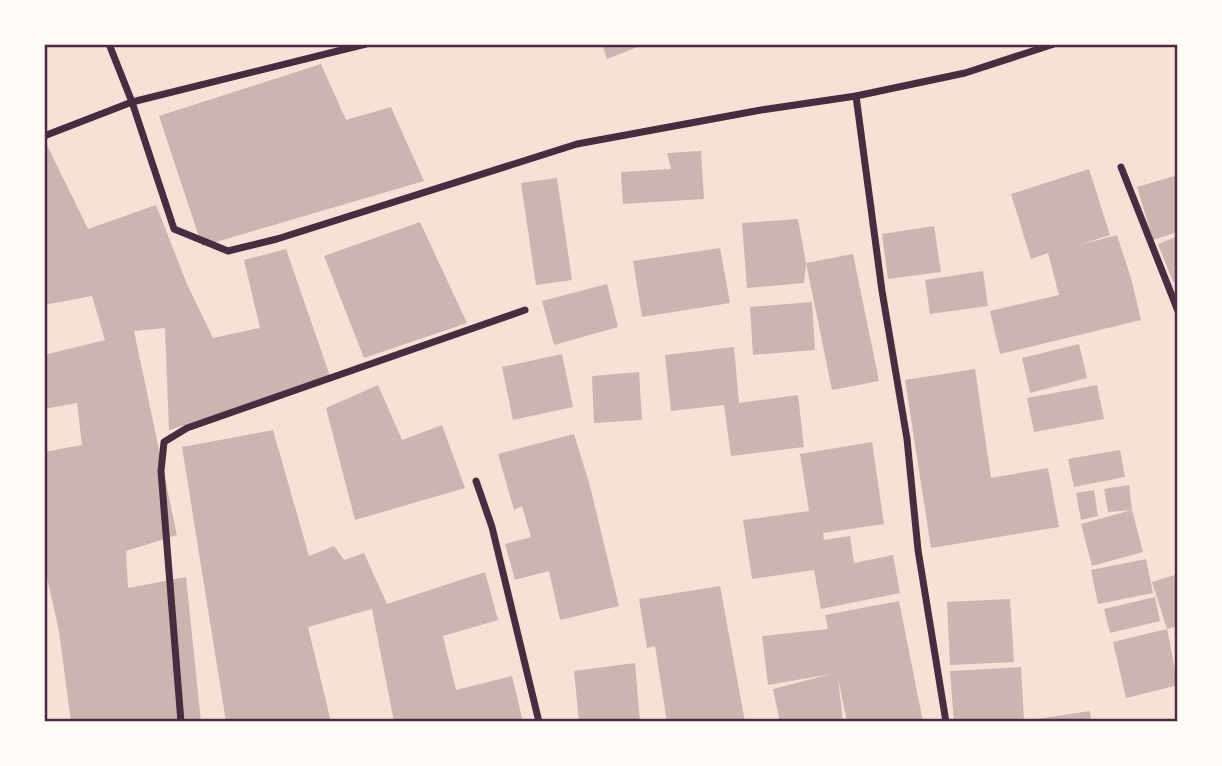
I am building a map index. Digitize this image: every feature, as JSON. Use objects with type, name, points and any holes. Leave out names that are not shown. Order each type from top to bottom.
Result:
[{"type":"street","points":[[109,44],[132,102],[174,229],[228,251],[277,239],[577,144],[761,110],[856,96],[965,73],[1054,44]]},
{"type":"street","points":[[44,136],[132,102],[366,44]]},
{"type":"street","points":[[856,96],[882,291],[907,439],[918,550],[946,722]]},
{"type":"street","points":[[1121,167],[1178,311]]},
{"type":"street","points":[[181,722],[161,471],[164,442],[187,428],[525,310]]},
{"type":"street","points":[[476,481],[492,527],[539,722]]},
{"type":"building","points":[[602,44],[645,44],[607,59]]},
{"type":"building","points":[[321,64],[346,120],[391,107],[424,181],[202,246],[159,116]]},
{"type":"building","points":[[44,139],[88,229],[156,205],[187,284],[213,338],[260,328],[244,260],[286,249],[331,379],[169,430],[165,328],[134,331],[177,535],[126,551],[128,588],[186,577],[201,722],[71,722],[59,631],[44,564],[44,452],[82,445],[77,403],[44,409],[44,355],[105,340],[92,296],[44,305]]},
{"type":"building","points":[[701,151],[704,199],[623,204],[621,172],[671,169],[667,153]]},
{"type":"building","points":[[1089,169],[1110,235],[1076,246],[1117,235],[1141,320],[1000,354],[990,311],[1059,295],[1048,253],[1031,259],[1011,194]]},
{"type":"building","points":[[1178,175],[1178,207],[1175,209],[1178,232],[1153,240],[1137,187]]},
{"type":"building","points":[[557,178],[572,280],[536,285],[521,183]]},
{"type":"building","points":[[798,219],[806,263],[804,283],[747,288],[742,223]]},
{"type":"building","points":[[420,222],[467,323],[364,358],[324,256]]},
{"type":"building","points":[[934,226],[941,272],[888,279],[882,234]]},
{"type":"building","points":[[1178,236],[1178,280],[1173,282],[1158,244]]},
{"type":"building","points":[[720,248],[730,303],[642,317],[633,261]]},
{"type":"building","points":[[853,254],[879,381],[832,390],[806,263]]},
{"type":"building","points":[[983,271],[988,306],[930,314],[925,280]]},
{"type":"building","points":[[607,284],[618,327],[554,345],[542,301]]},
{"type":"building","points":[[812,302],[815,350],[753,355],[750,307]]},
{"type":"building","points":[[1079,344],[1087,378],[1030,393],[1022,358]]},
{"type":"building","points":[[734,347],[739,403],[798,395],[804,447],[731,456],[724,405],[671,411],[665,355]]},
{"type":"building","points":[[562,354],[573,407],[513,420],[502,367]]},
{"type":"building","points":[[975,369],[991,478],[1048,468],[1059,527],[931,548],[905,380]]},
{"type":"building","points":[[639,372],[642,420],[594,423],[592,376]]},
{"type":"building","points":[[378,385],[402,440],[442,425],[465,488],[355,520],[326,408]]},
{"type":"building","points":[[1097,385],[1104,419],[1034,432],[1027,398]]},
{"type":"building","points":[[273,430],[309,556],[334,546],[344,560],[364,553],[387,604],[485,572],[498,620],[443,636],[456,690],[512,676],[523,722],[394,722],[372,609],[308,627],[331,722],[226,722],[182,447]]},
{"type":"building","points":[[574,434],[590,486],[619,606],[560,620],[549,571],[515,580],[505,544],[531,537],[522,506],[514,510],[498,454]]},
{"type":"building","points":[[872,442],[884,524],[823,533],[824,540],[850,536],[854,563],[893,555],[900,593],[821,609],[814,570],[752,579],[743,520],[809,511],[800,454]]},
{"type":"building","points":[[1120,450],[1125,477],[1074,487],[1068,459]]},
{"type":"building","points":[[1129,485],[1132,510],[1108,512],[1104,489]]},
{"type":"building","points":[[1094,490],[1098,516],[1081,520],[1076,493]]},
{"type":"building","points":[[1132,510],[1143,552],[1092,566],[1081,524]]},
{"type":"building","points":[[1146,559],[1153,593],[1098,604],[1091,570]]},
{"type":"building","points":[[1178,574],[1178,626],[1167,629],[1152,582]]},
{"type":"building","points":[[720,586],[745,722],[667,722],[655,646],[647,648],[639,599]]},
{"type":"building","points":[[1155,597],[1160,621],[1110,633],[1104,609]]},
{"type":"building","points":[[1010,599],[1014,662],[950,665],[947,602]]},
{"type":"building","points":[[899,601],[923,722],[847,722],[838,678],[843,722],[780,722],[773,689],[831,674],[768,685],[762,636],[828,629],[825,615]]},
{"type":"building","points":[[1167,629],[1178,685],[1126,698],[1113,642]]},
{"type":"building","points":[[635,663],[640,722],[579,722],[574,671]]},
{"type":"building","points":[[1021,667],[1024,721],[1090,711],[1091,722],[954,722],[950,671]]}]
